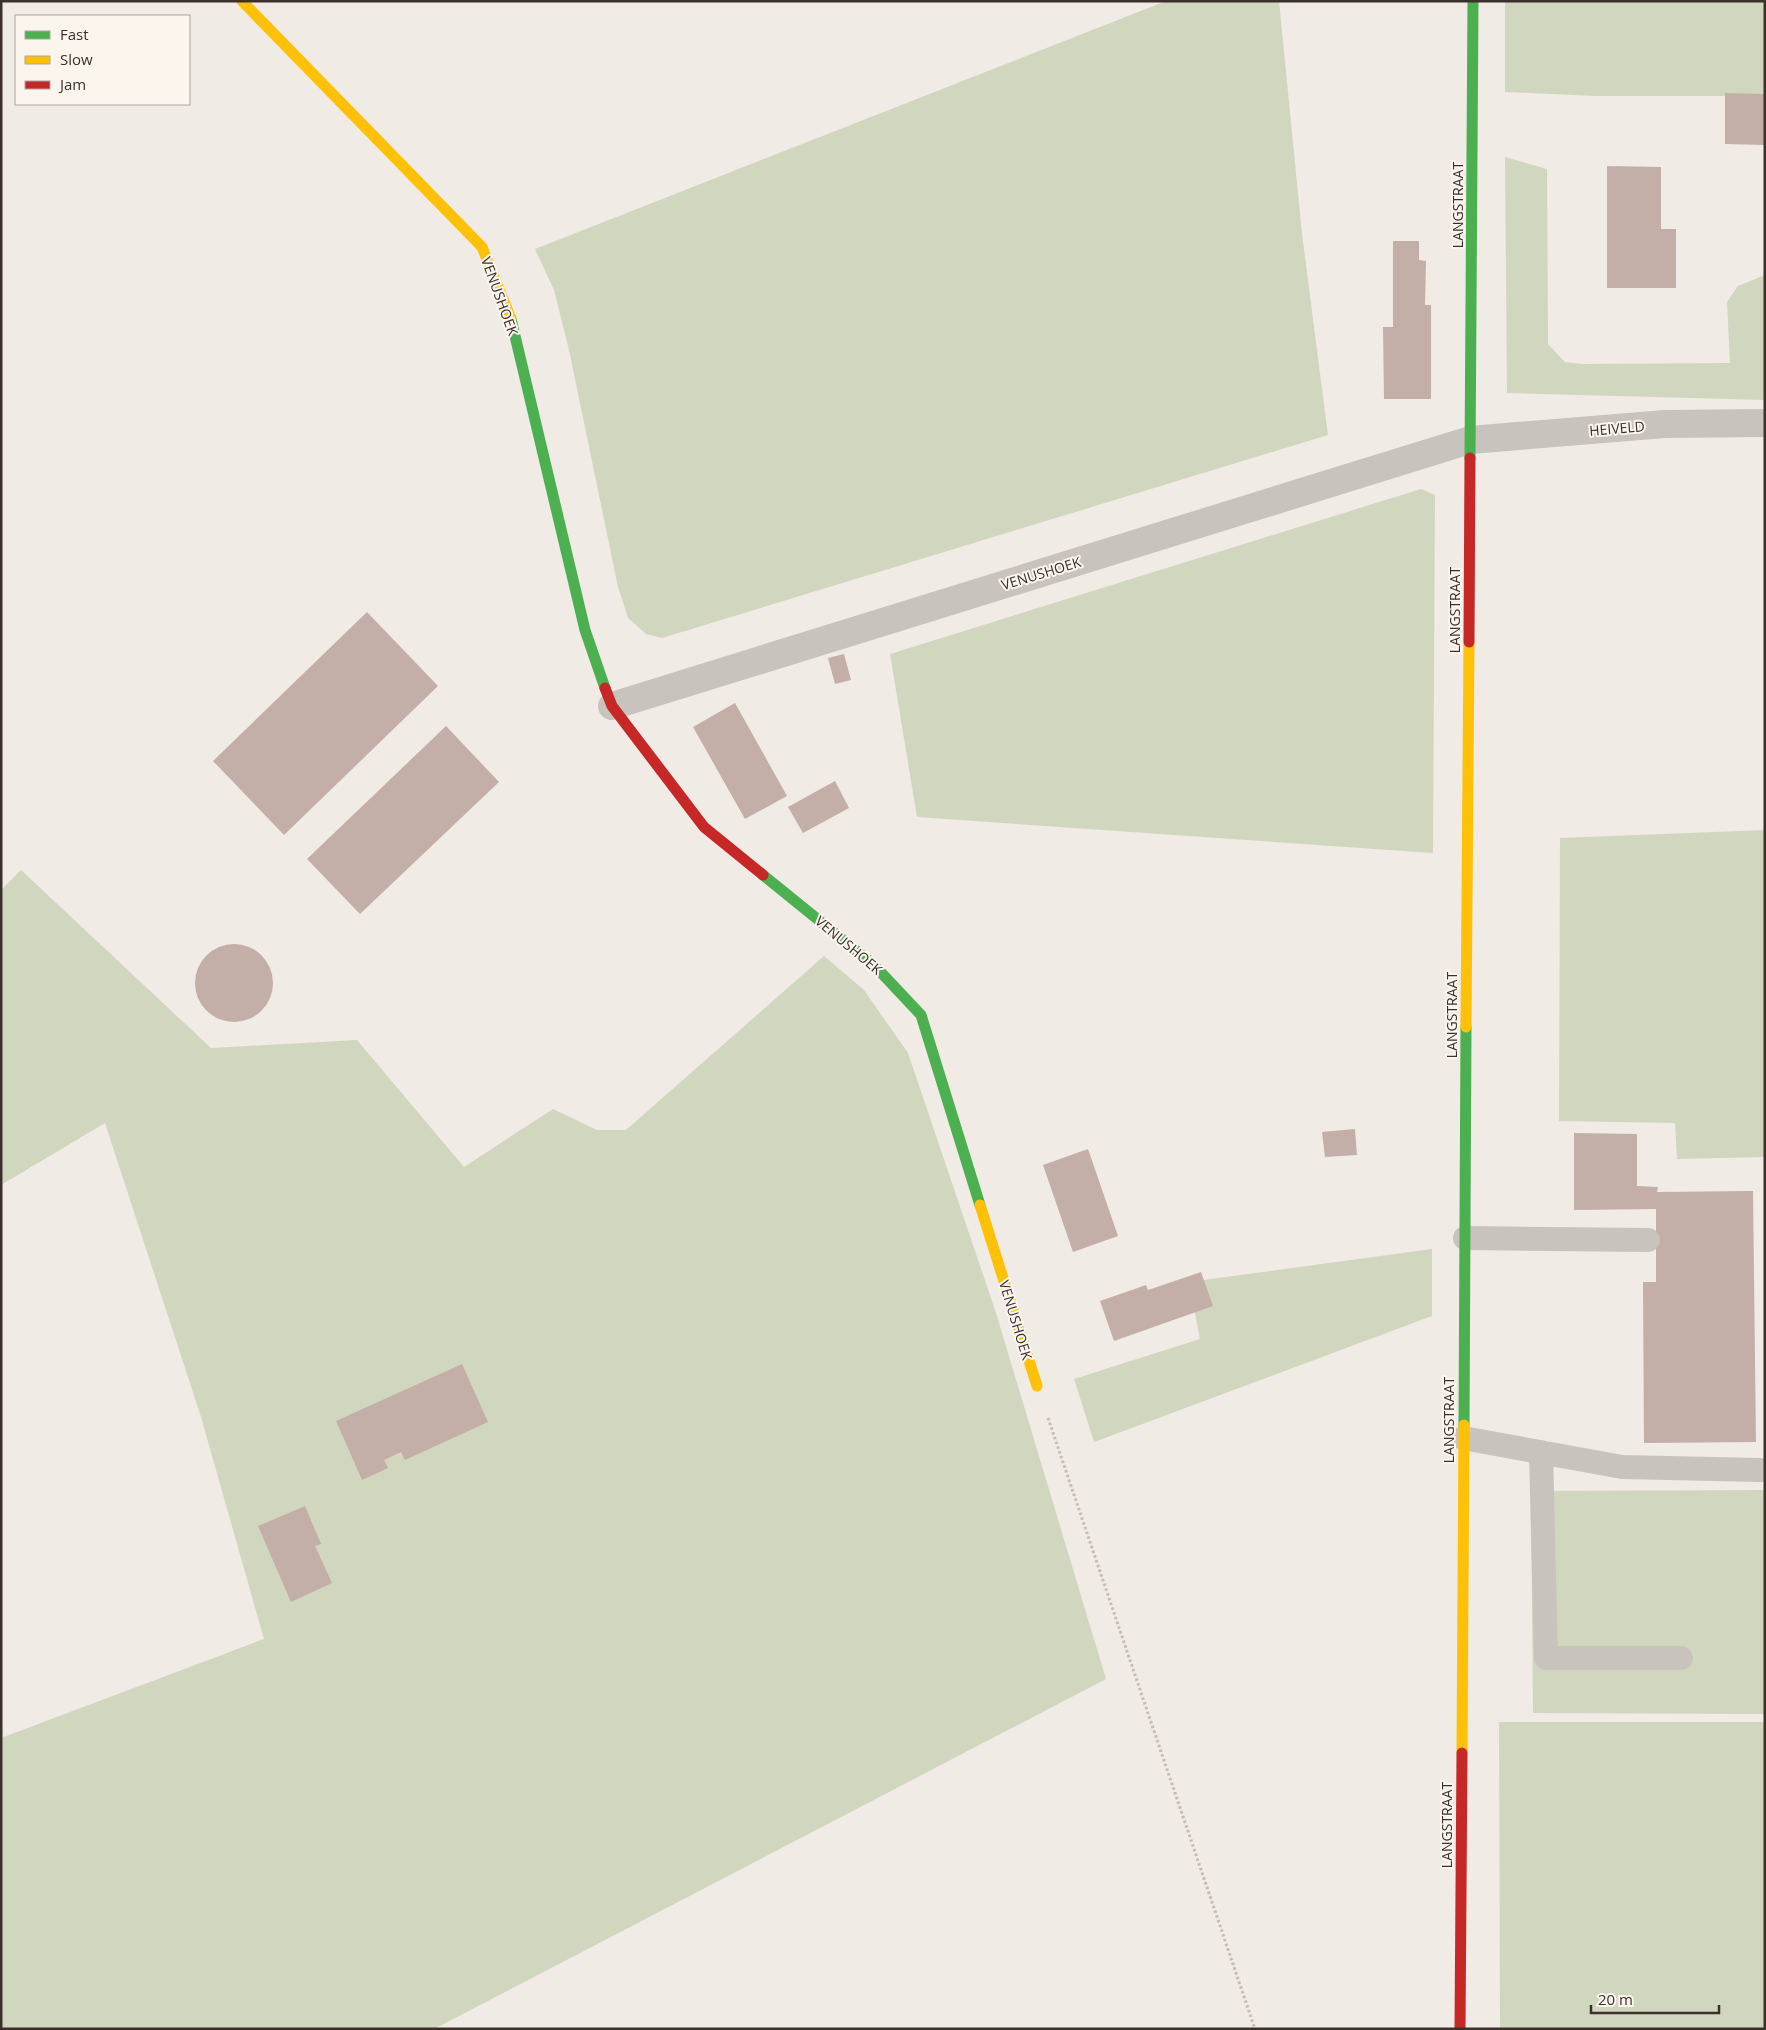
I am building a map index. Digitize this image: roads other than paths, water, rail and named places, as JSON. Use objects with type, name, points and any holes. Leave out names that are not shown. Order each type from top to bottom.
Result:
[{"type":"street","name":"VENUSHOEK","points":[[242,1],[482,247],[511,319],[585,630],[612,706],[704,827],[874,965],[921,1016],[1037,1386]]},
{"type":"street","name":"LANGSTRAAT","points":[[1460,2029],[1473,1]]},
{"type":"street","name":"HEIVELD","points":[[1470,440],[1665,424],[1765,423]]},
{"type":"street","name":"VENUSHOEK","points":[[612,706],[1470,440]]},
{"type":"lane","points":[[1465,1238],[1648,1240]]},
{"type":"lane","points":[[1463,1438],[1622,1468],[1760,1470]]},
{"type":"lane","points":[[1541,1452],[1546,1658],[1681,1658]]}]
